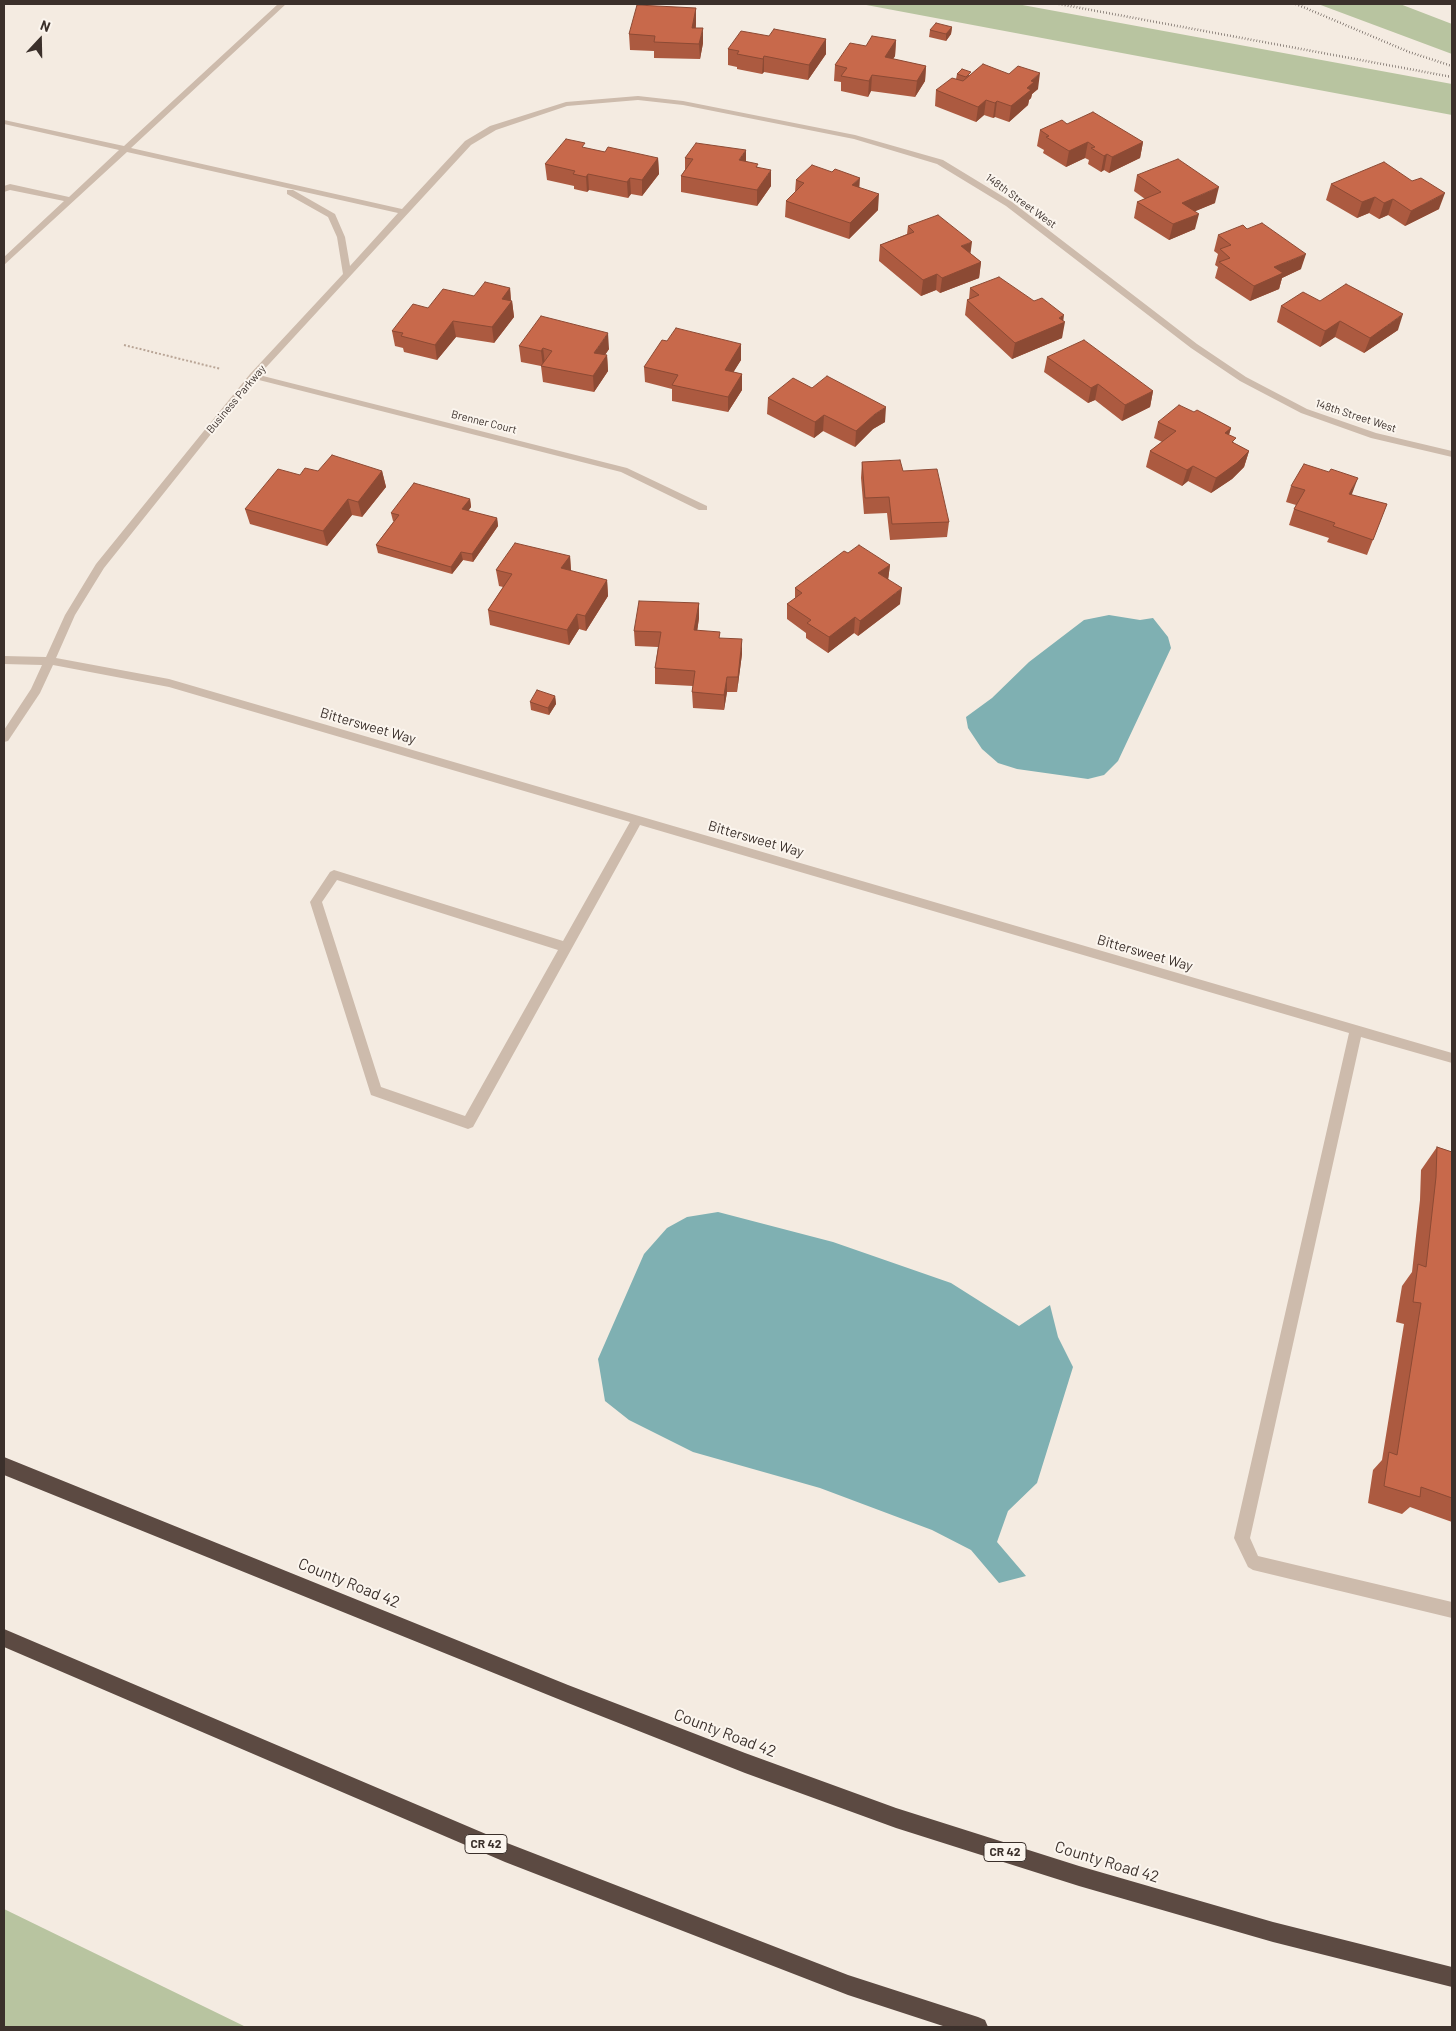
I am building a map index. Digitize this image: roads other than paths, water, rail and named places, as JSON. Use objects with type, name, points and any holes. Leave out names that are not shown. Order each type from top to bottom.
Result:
[{"type":"highway","name":"County Road 42","points":[[4,1466],[568,1694],[745,1763],[896,1818],[1079,1876],[1255,1926],[1452,1977]]},
{"type":"highway","name":"CR 42","points":[[4,1638],[550,1870],[848,1985],[978,2027]]},
{"type":"street","points":[[4,262],[282,4]]},
{"type":"street","name":"148th Street West","points":[[529,114],[566,104],[605,99],[638,98],[683,103],[855,137],[940,162],[1009,204],[1194,346],[1243,379],[1304,411],[1365,433],[1452,454]]},
{"type":"street","name":"Business Parkway","points":[[4,738],[36,690],[70,615],[100,566],[254,376],[468,143],[493,128],[529,114]]},
{"type":"street","points":[[4,122],[404,212]]},
{"type":"street","points":[[270,182],[306,199],[332,216],[341,237],[347,274]]},
{"type":"street","points":[[4,189],[10,187],[70,200]]},
{"type":"street","name":"Brenner Court","points":[[254,376],[624,470],[703,508]]},
{"type":"street","name":"Bittersweet Way","points":[[4,660],[49,661],[169,683],[1452,1058]]},
{"type":"street","points":[[565,947],[334,875],[316,902],[376,1091],[468,1123],[637,820]]},
{"type":"street","points":[[1356,1030],[1242,1538],[1253,1562],[1452,1610]]},
{"type":"water","points":[[1109,615],[1140,620],[1153,618],[1168,637],[1171,648],[1118,761],[1104,775],[1088,779],[1017,769],[998,763],[982,749],[968,728],[966,717],[992,698],[1029,662],[1084,620]]},
{"type":"water","points":[[718,1212],[833,1242],[951,1283],[1019,1326],[1050,1305],[1058,1337],[1073,1367],[1037,1483],[1008,1511],[997,1542],[1026,1576],[999,1583],[971,1550],[932,1530],[820,1488],[693,1452],[629,1420],[605,1401],[598,1359],[644,1254],[667,1228],[687,1217]]},
{"type":"railway","points":[[1059,4],[1452,77]]},
{"type":"railway","points":[[1296,4],[1409,52],[1452,66]]}]
